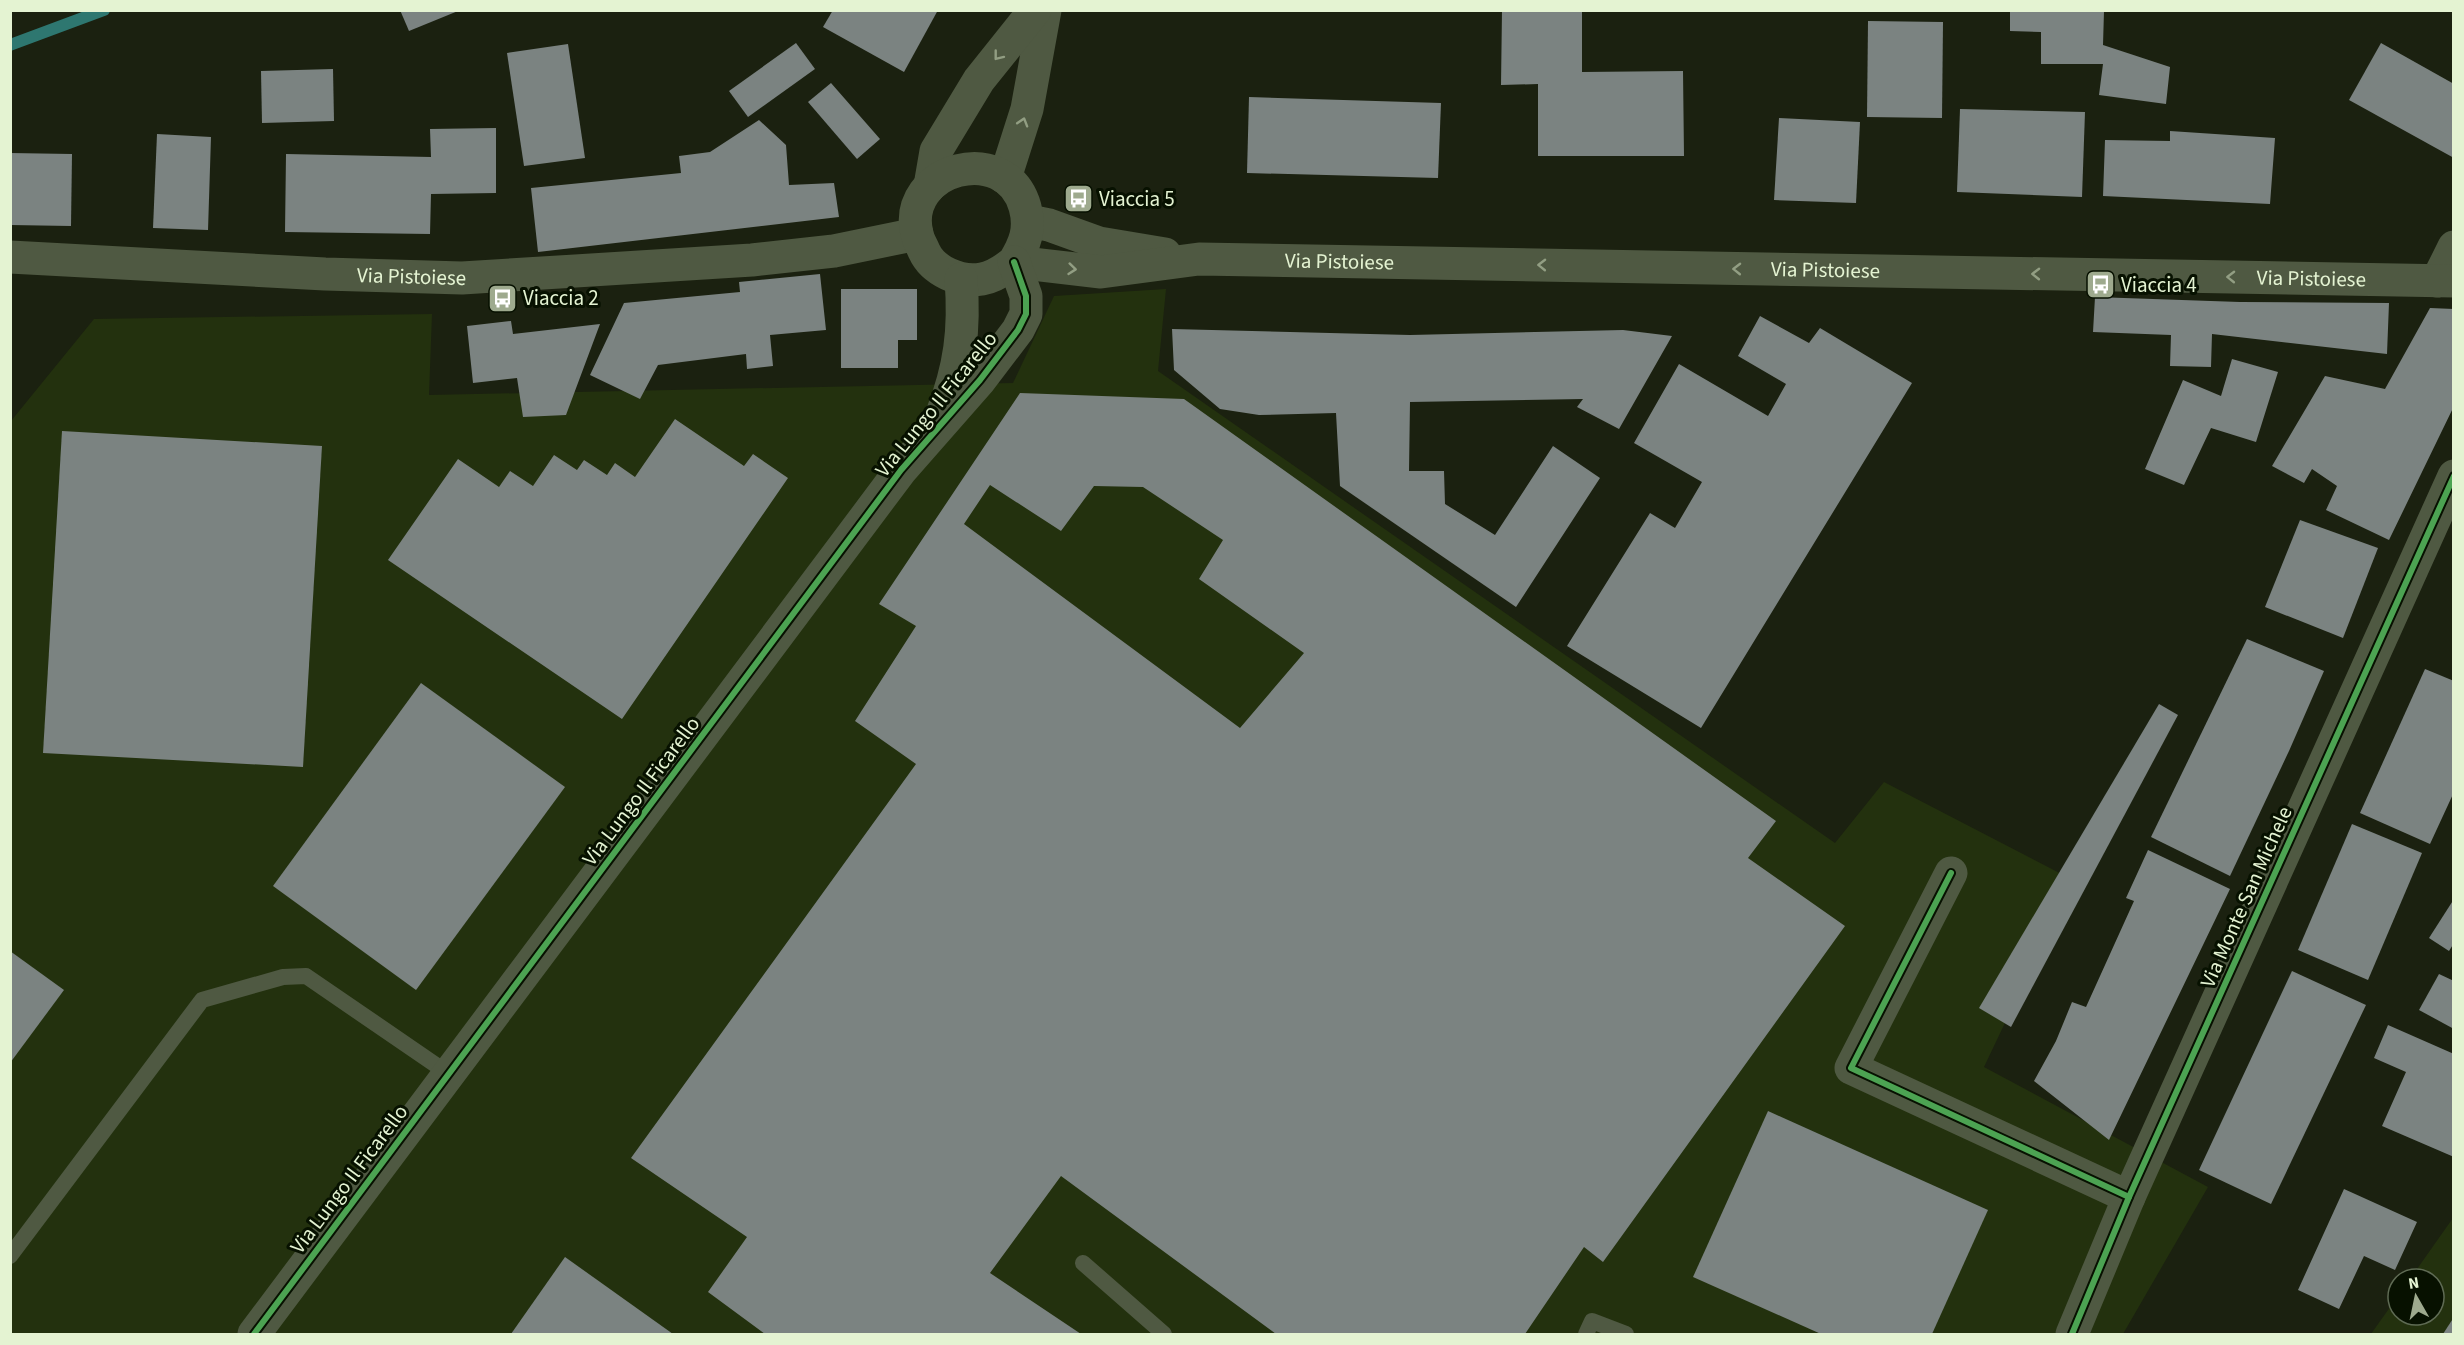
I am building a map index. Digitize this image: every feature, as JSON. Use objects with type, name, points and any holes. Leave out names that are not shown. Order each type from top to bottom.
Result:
[{"type":"street","points":[[930,186],[945,175],[963,168],[987,170],[1005,178],[1022,196],[1029,221],[1025,245],[1014,262],[999,273],[981,279],[961,279],[942,272],[928,259],[917,234],[916,216],[930,186],[936,151],[979,81],[1035,10]]},
{"type":"street","points":[[1005,178],[1027,109],[1045,10]]},
{"type":"street","name":"Via Pistoiese","points":[[1029,221],[1049,225],[1099,243],[1199,260]]},
{"type":"street","name":"Via Pistoiese","points":[[10,257],[325,274],[462,278],[775,257],[834,251],[917,234]]},
{"type":"street","points":[[2445,281],[2454,247]]},
{"type":"street","name":"Via Pistoiese","points":[[1014,262],[1101,272],[1199,260],[2445,281]]},
{"type":"street","name":"Via Lungo Il Ficarello","points":[[254,1335],[902,470],[980,380],[1018,330],[1026,314],[1026,296],[1014,262]]},
{"type":"street","name":"Via Lungo Il Ficarello","points":[[936,430],[955,380],[960,357],[963,306],[961,279]]},
{"type":"street","name":"Via Monte San Michele","points":[[2072,1335],[2129,1197],[2454,476]]},
{"type":"street","points":[[1952,873],[1851,1068],[2129,1197]]},
{"type":"lane","points":[[10,1256],[202,1000],[283,976],[306,976],[449,1074]]},
{"type":"lane","points":[[1083,1263],[1164,1335]]},
{"type":"lane","points":[[1586,1335],[1592,1321],[1626,1335]]},
{"type":"shaded area","points":[[1166,289],[1158,371],[1835,843],[1884,782],[2073,880],[1984,1067],[2208,1187],[2123,1334],[11,1334],[11,421],[94,319],[432,314],[429,395],[1013,383],[1054,296]]},
{"type":"shaded area","points":[[2453,1218],[2453,1334],[2371,1334],[2386,1313],[2386,1327],[2446,1327],[2446,1267],[2418,1267]]},
{"type":"building","points":[[400,10],[458,10],[458,11],[409,31]]},
{"type":"building","points":[[833,10],[938,10],[904,72],[823,27]]},
{"type":"building","points":[[1502,10],[1582,10],[1582,72],[1683,71],[1684,156],[1538,156],[1538,84],[1501,85]]},
{"type":"building","points":[[2010,10],[2104,11],[2103,45],[2170,67],[2166,104],[2099,95],[2103,64],[2041,64],[2041,32],[2010,31]]},
{"type":"building","points":[[1868,21],[1943,22],[1942,118],[1867,117]]},
{"type":"building","points":[[796,43],[815,69],[748,117],[729,91]]},
{"type":"building","points":[[2381,43],[2454,84],[2454,158],[2349,100]]},
{"type":"building","points":[[568,44],[585,158],[524,166],[507,53]]},
{"type":"building","points":[[333,69],[334,121],[262,123],[261,71]]},
{"type":"building","points":[[831,83],[880,139],[857,159],[808,102]]},
{"type":"building","points":[[1249,97],[1441,103],[1438,178],[1247,173]]},
{"type":"building","points":[[1960,109],[2085,112],[2082,197],[1957,192]]},
{"type":"building","points":[[1779,118],[1860,122],[1856,203],[1774,200]]},
{"type":"building","points":[[759,120],[786,145],[789,185],[834,183],[839,217],[538,252],[531,188],[681,173],[679,156],[710,152]]},
{"type":"building","points":[[496,128],[496,193],[431,194],[430,234],[285,232],[286,154],[431,157],[430,129]]},
{"type":"building","points":[[2170,131],[2275,138],[2270,204],[2103,196],[2105,140],[2170,141]]},
{"type":"building","points":[[157,134],[211,137],[208,230],[153,228]]},
{"type":"building","points":[[10,153],[72,154],[71,226],[10,225]]},
{"type":"building","points":[[820,274],[826,330],[770,335],[773,366],[747,369],[746,354],[658,365],[640,399],[590,375],[624,303],[740,292],[739,282]]},
{"type":"building","points":[[841,289],[917,289],[917,340],[898,340],[898,368],[841,368]]},
{"type":"building","points":[[2095,297],[2240,302],[2389,303],[2387,354],[2212,334],[2211,367],[2170,366],[2171,335],[2093,332]]},
{"type":"building","points":[[2430,308],[2454,309],[2454,406],[2389,540],[2326,510],[2337,486],[2312,469],[2304,483],[2272,466],[2325,376],[2385,389]]},
{"type":"building","points":[[1760,316],[1809,343],[1820,328],[1912,383],[1701,728],[1567,646],[1650,513],[1675,528],[1702,482],[1634,443],[1679,364],[1768,416],[1786,384],[1738,356]]},
{"type":"building","points":[[511,321],[513,334],[600,324],[566,415],[523,417],[517,378],[473,383],[467,326]]},
{"type":"building","points":[[1172,329],[1410,335],[1623,330],[1672,336],[1619,429],[1577,407],[1583,399],[1410,402],[1409,471],[1444,471],[1445,504],[1495,535],[1553,446],[1600,478],[1516,607],[1340,486],[1336,413],[1259,415],[1220,409],[1174,370]]},
{"type":"building","points":[[2232,359],[2278,372],[2256,442],[2211,428],[2184,485],[2145,469],[2183,380],[2221,396]]},
{"type":"building","points":[[1020,393],[1184,399],[1776,821],[1748,858],[1845,926],[1603,1262],[1584,1247],[1525,1334],[1276,1334],[1061,1176],[990,1273],[1081,1334],[765,1334],[708,1292],[747,1237],[631,1158],[916,764],[855,721],[916,626],[879,604]],"holes":[[[990,485],[1061,531],[1094,486],[1143,487],[1223,540],[1199,579],[1304,653],[1240,728],[964,524]]]},
{"type":"building","points":[[675,419],[744,466],[753,454],[788,478],[622,719],[388,560],[458,459],[499,487],[510,471],[533,486],[554,455],[577,470],[584,460],[607,475],[615,463],[635,477]]},
{"type":"building","points":[[62,431],[322,446],[303,767],[43,753]]},
{"type":"building","points":[[2300,520],[2378,548],[2343,638],[2265,607]]},
{"type":"building","points":[[2247,639],[2324,671],[2230,876],[2151,837]]},
{"type":"building","points":[[2425,669],[2454,681],[2454,792],[2430,844],[2360,813]]},
{"type":"building","points":[[421,683],[565,787],[416,990],[273,886]]},
{"type":"building","points":[[2159,704],[2178,715],[2011,1027],[1979,1008]]},
{"type":"building","points":[[2352,824],[2422,853],[2368,980],[2298,950]]},
{"type":"building","points":[[2148,850],[2230,889],[2109,1140],[2034,1081],[2056,1041],[2072,1002],[2086,1007],[2134,901],[2126,898]]},
{"type":"building","points":[[2454,899],[2454,943],[2449,951],[2429,938]]},
{"type":"building","points":[[10,951],[64,990],[10,1063]]},
{"type":"building","points":[[2292,971],[2366,1005],[2271,1204],[2199,1170]]},
{"type":"building","points":[[2439,974],[2454,981],[2454,1029],[2419,1010]]},
{"type":"building","points":[[2388,1025],[2454,1054],[2454,1157],[2382,1126],[2406,1072],[2374,1058]]},
{"type":"building","points":[[1768,1111],[1988,1210],[1932,1334],[1821,1334],[1693,1277]]},
{"type":"building","points":[[2344,1189],[2417,1222],[2396,1267],[2388,1267],[2364,1256],[2339,1309],[2298,1290]]},
{"type":"building","points":[[565,1257],[673,1334],[511,1334]]},
{"type":"building","points":[[2454,1317],[2454,1334],[2443,1334]]},
{"type":"waterway","points":[[10,45],[104,10]]},
{"type":"cycle path","points":[[254,1334],[901,470],[980,380],[1018,330],[1026,314],[1026,296],[1014,262]]},
{"type":"cycle path","points":[[2072,1334],[2129,1197],[2454,476]]},
{"type":"cycle path","points":[[1951,873],[1851,1068],[2129,1197]]},
{"type":"place","name":"Viaccia 5","points":[[1078,199]]},
{"type":"place","name":"Viaccia 4","points":[[2100,285]]},
{"type":"place","name":"Viaccia 2","points":[[502,298]]}]
